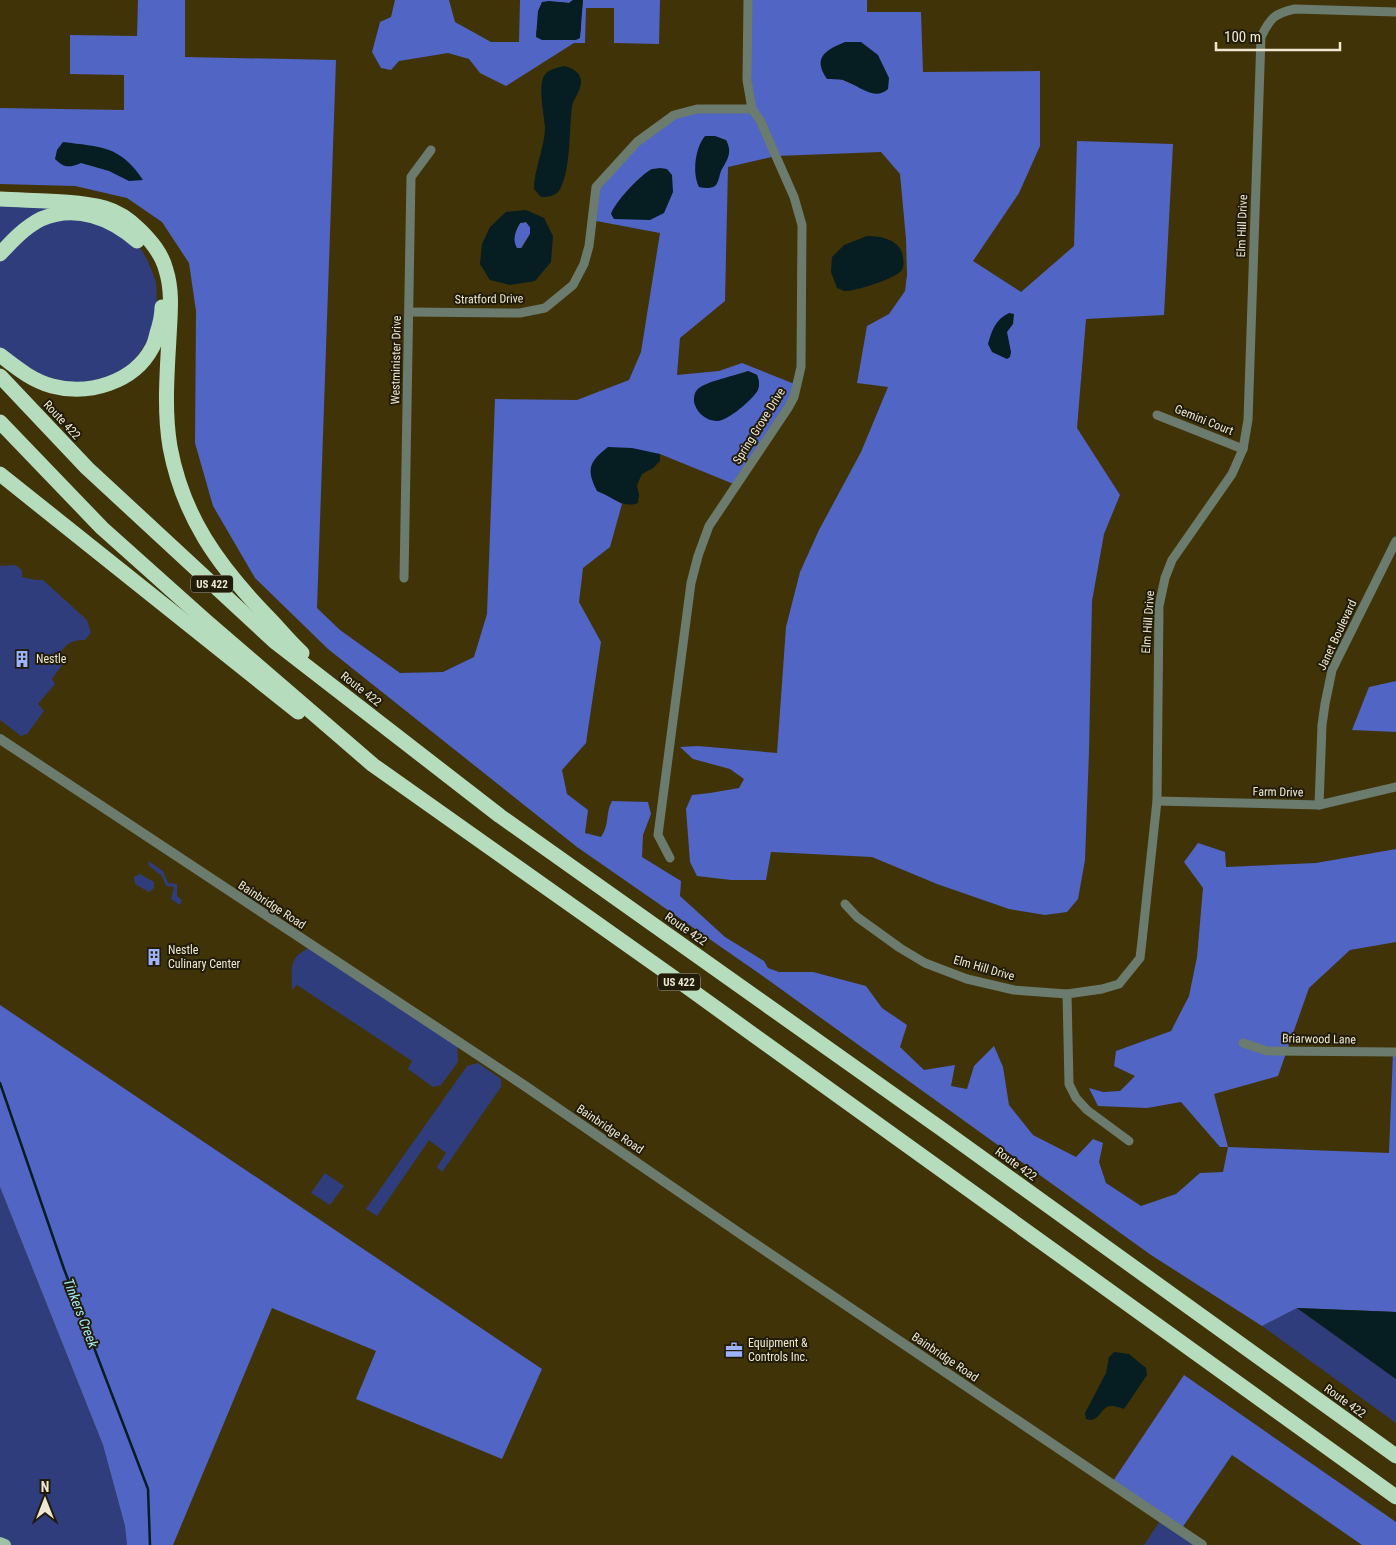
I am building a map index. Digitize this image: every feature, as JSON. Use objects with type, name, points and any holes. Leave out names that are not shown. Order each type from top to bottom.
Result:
[{"type":"highway","points":[[0,199],[89,204],[106,208],[121,215],[150,239],[160,254],[167,271],[171,297],[166,417],[170,448],[177,476],[192,517],[225,570],[299,650],[443,772]]},
{"type":"highway","points":[[0,254],[19,233],[41,219],[71,213],[89,214],[106,219],[124,230],[145,248],[155,266],[161,284],[162,316],[152,347],[136,369],[112,384],[81,390],[53,386],[29,377],[0,355]]},
{"type":"highway","name":"Route 422","points":[[0,376],[87,468],[274,641],[443,772],[516,827],[943,1130],[1396,1456]]},
{"type":"highway","name":"US 422","points":[[0,422],[102,528],[206,621],[374,765],[687,987],[1396,1497]]},
{"type":"highway","points":[[0,474],[293,709],[374,765]]},
{"type":"main road","points":[[0,1543],[5,1545]]},
{"type":"street","name":"Spring Grove Drive","points":[[670,858],[658,835],[690,592],[698,556],[709,526],[794,398],[801,367],[802,225],[790,189],[760,120],[752,109],[747,80],[748,0]]},
{"type":"street","name":"Elm Hill Drive","points":[[845,904],[857,917],[900,948],[925,963],[967,979],[1014,990],[1067,994],[1102,989],[1119,984],[1140,958],[1156,801],[1159,606],[1165,578],[1172,560],[1232,474],[1243,449],[1248,420],[1261,36],[1267,23],[1280,12],[1295,9],[1396,12]]},
{"type":"street","name":"Stratford Drive","points":[[409,312],[520,313],[544,308],[573,285],[584,264],[589,246],[596,187],[637,142],[674,115],[697,109],[752,109]]},
{"type":"street","name":"Westminister Drive","points":[[404,578],[411,177],[430,150]]},
{"type":"street","name":"Gemini Court","points":[[1157,415],[1243,449]]},
{"type":"street","name":"Janet Boulevard","points":[[1320,805],[1322,726],[1332,670],[1396,541]]},
{"type":"street","name":"Bainbridge Road","points":[[0,739],[525,1086],[745,1238],[1202,1545]]},
{"type":"street","name":"Farm Drive","points":[[1156,801],[1320,805],[1396,787]]},
{"type":"street","points":[[1067,994],[1069,1084],[1076,1098],[1087,1110],[1129,1141]]},
{"type":"street","name":"Briarwood Lane","points":[[1243,1043],[1267,1051],[1396,1052]]},
{"type":"shaded area","points":[[138,0],[185,0],[185,57],[336,60],[317,608],[340,630],[400,673],[443,672],[474,657],[487,614],[495,399],[577,400],[629,380],[641,352],[660,233],[591,220],[596,187],[615,167],[674,115],[752,109],[749,0],[867,0],[867,12],[921,12],[923,72],[1040,71],[1040,146],[1019,193],[973,261],[1021,292],[1074,246],[1077,141],[1173,144],[1164,315],[1086,319],[1077,428],[1120,495],[1104,534],[1092,601],[1085,860],[1078,899],[1067,912],[1045,915],[1009,909],[937,884],[872,857],[771,852],[766,880],[731,880],[697,876],[690,862],[686,809],[692,795],[739,788],[744,779],[730,769],[693,759],[680,747],[698,746],[777,753],[786,627],[800,572],[819,530],[861,452],[888,387],[857,383],[867,326],[889,314],[905,291],[907,275],[900,174],[881,152],[776,156],[728,167],[725,301],[680,338],[677,375],[719,371],[742,363],[797,385],[736,485],[660,454],[597,491],[622,504],[610,547],[583,568],[579,602],[601,642],[586,743],[562,770],[567,794],[588,810],[585,833],[601,837],[606,828],[612,801],[648,802],[651,814],[643,835],[642,857],[681,881],[680,896],[725,937],[764,961],[768,968],[779,972],[813,972],[866,986],[882,1008],[907,1025],[900,1047],[924,1070],[955,1065],[951,1086],[967,1089],[974,1066],[994,1046],[1003,1067],[1009,1105],[1033,1135],[1076,1157],[1093,1139],[1103,1143],[1099,1162],[1106,1183],[1141,1206],[1176,1194],[1200,1173],[1223,1172],[1228,1147],[1389,1153],[1393,1052],[1396,1052],[1396,1312],[1297,1308],[1262,1326],[1151,1255],[757,972],[577,847],[328,649],[255,578],[213,506],[195,443],[196,311],[189,263],[162,222],[127,198],[75,186],[0,184],[0,108],[124,110],[124,75],[70,74],[70,35],[137,36]],"holes":[[[821,60],[876,94],[845,81]],[[748,371],[757,375],[759,382],[697,390],[708,384]]]},
{"type":"shaded area","points":[[395,0],[449,0],[455,22],[491,42],[519,42],[520,0],[573,0],[569,3],[560,2],[538,11],[536,33],[542,40],[568,40],[581,31],[583,0],[660,0],[659,44],[614,43],[614,8],[586,8],[585,43],[574,43],[506,86],[480,73],[469,59],[448,53],[399,61],[391,70],[381,68],[372,52],[380,22],[391,17]]},
{"type":"shaded area","points":[[573,0],[583,0],[580,38],[576,40],[542,40],[536,37],[538,11],[542,2],[569,3]]},
{"type":"shaded area","points":[[845,42],[861,42],[878,55],[889,78],[888,89],[883,93],[877,94],[843,80],[827,79],[821,65],[823,55]]},
{"type":"shaded area","points":[[564,66],[575,70],[581,80],[572,106],[566,173],[557,193],[541,197],[534,189],[534,181],[545,135],[541,86],[544,76],[548,72]]},
{"type":"shaded area","points":[[705,136],[715,136],[726,140],[729,149],[717,183],[709,188],[699,187],[695,168],[699,147]]},
{"type":"shaded area","points":[[63,142],[99,147],[117,154],[126,160],[143,180],[129,181],[109,171],[81,163],[73,166],[64,166],[55,159],[57,150]]},
{"type":"shaded area","points":[[660,168],[667,169],[672,175],[673,192],[664,213],[650,220],[614,219],[611,214],[613,209],[628,189],[647,172]]},
{"type":"shaded area","points":[[0,202],[54,209],[25,222],[0,243]]},
{"type":"shaded area","points":[[526,210],[544,218],[553,236],[551,262],[535,281],[510,285],[490,280],[480,264],[482,244],[490,227],[506,212]],"holes":[[[526,222],[530,227],[530,234],[522,248],[517,248],[515,236],[520,223]]]},
{"type":"shaded area","points":[[90,218],[133,240],[143,252],[156,282],[157,305],[154,325],[146,343],[136,358],[109,377],[73,384],[37,375],[0,348],[0,259],[42,222]]},
{"type":"shaded area","points":[[526,222],[530,227],[530,234],[521,248],[516,248],[514,242],[515,232],[520,223]]},
{"type":"shaded area","points":[[867,236],[884,238],[895,243],[902,252],[904,262],[902,269],[890,278],[864,287],[849,291],[837,288],[831,272],[832,257],[844,245]]},
{"type":"shaded area","points":[[1009,313],[1014,314],[1013,324],[1007,332],[1011,352],[1010,357],[1007,359],[992,352],[988,344],[995,326],[1000,319]]},
{"type":"shaded area","points":[[748,371],[757,375],[759,386],[755,394],[742,407],[718,421],[709,420],[699,412],[694,401],[697,390],[713,381]]},
{"type":"shaded area","points":[[608,447],[632,448],[660,454],[660,461],[653,468],[642,474],[637,485],[638,503],[622,503],[597,491],[591,477],[591,466],[597,457]]},
{"type":"shaded area","points":[[15,565],[22,570],[22,577],[43,580],[87,620],[91,633],[85,640],[74,641],[61,652],[67,658],[52,679],[55,684],[38,704],[44,711],[27,734],[21,736],[0,720],[0,566]]},
{"type":"shaded area","points":[[1396,681],[1396,732],[1352,730],[1369,687]]},
{"type":"shaded area","points":[[1198,843],[1225,852],[1226,867],[1316,863],[1396,849],[1396,942],[1350,950],[1309,988],[1278,1076],[1214,1094],[1228,1147],[1220,1147],[1181,1102],[1147,1108],[1098,1106],[1089,1088],[1103,1092],[1120,1091],[1135,1076],[1114,1066],[1116,1051],[1171,1031],[1189,996],[1197,957],[1203,888],[1184,862]]},
{"type":"shaded area","points":[[148,861],[163,871],[168,883],[177,884],[177,896],[182,900],[180,905],[171,899],[174,887],[166,886],[162,876],[149,866]]},
{"type":"shaded area","points":[[140,874],[154,882],[154,888],[149,892],[135,884],[134,877]]},
{"type":"shaded area","points":[[312,946],[457,1042],[458,1062],[441,1085],[433,1087],[408,1069],[412,1061],[297,985],[292,990],[292,969],[295,959],[304,950]]},
{"type":"shaded area","points":[[0,1005],[542,1369],[502,1459],[356,1399],[376,1351],[272,1308],[173,1545],[127,1545],[125,1526],[103,1445],[0,1187]]},
{"type":"shaded area","points":[[478,1063],[501,1079],[501,1087],[442,1172],[437,1167],[446,1153],[429,1140],[377,1216],[366,1209],[467,1066]]},
{"type":"shaded area","points":[[325,1173],[344,1186],[330,1205],[311,1193]]},
{"type":"shaded area","points":[[0,1187],[103,1445],[125,1526],[127,1545],[5,1545],[0,1543]]},
{"type":"shaded area","points":[[1297,1308],[1396,1379],[1396,1423],[1262,1326]]},
{"type":"shaded area","points":[[1297,1308],[1396,1312],[1396,1379]]},
{"type":"shaded area","points":[[1114,1352],[1129,1354],[1146,1368],[1147,1375],[1124,1409],[1107,1407],[1094,1419],[1086,1419],[1085,1413],[1106,1373],[1109,1357]]},
{"type":"shaded area","points":[[1184,1375],[1396,1522],[1396,1545],[1362,1545],[1232,1455],[1180,1531],[1111,1484]]},
{"type":"shaded area","points":[[1162,1518],[1202,1545],[1144,1545]]},
{"type":"waterway","name":"Tinkers Creek","points":[[0,1083],[64,1269],[148,1489],[150,1545]]},
{"type":"place","name":"Nestle","points":[[22,659]]},
{"type":"place","name":"Nestle Culinary Center","points":[[154,957]]},
{"type":"place","name":"Equipment & Controls Inc.","points":[[734,1350]]}]
